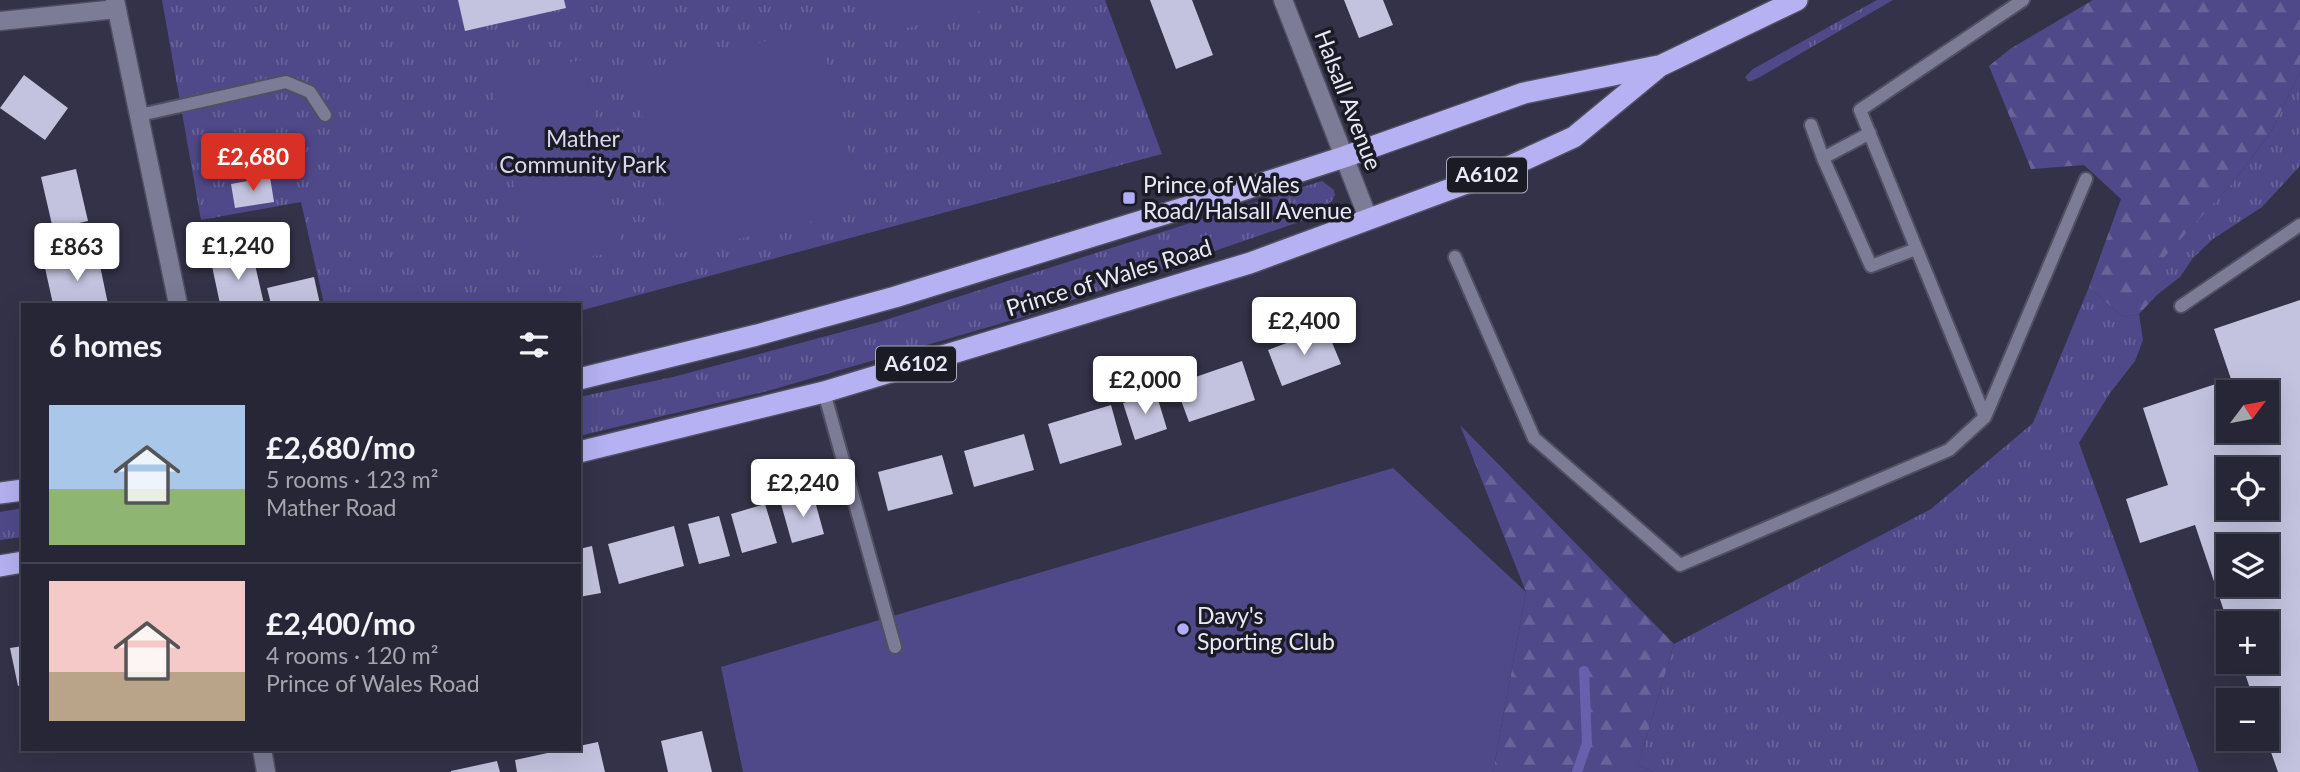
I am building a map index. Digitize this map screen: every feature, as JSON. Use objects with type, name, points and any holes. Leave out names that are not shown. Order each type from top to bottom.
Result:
[{"type":"highway","name":"Prince of Wales Road","points":[[581,452],[824,392],[1250,263],[1502,170],[1574,137],[1660,66],[1797,0]]},
{"type":"highway","name":"Prince of Wales Road","points":[[581,379],[757,335],[895,297],[1344,157],[1524,93],[1660,66]]},
{"type":"highway","points":[[0,494],[21,490]]},
{"type":"highway","points":[[0,566],[21,562]]},
{"type":"street","name":"Halsall Avenue","points":[[1283,0],[1368,218]]},
{"type":"street","points":[[0,21],[116,5],[178,303]]},
{"type":"street","points":[[262,751],[266,772]]},
{"type":"lane","points":[[1985,417],[1860,110],[2023,0]]},
{"type":"lane","points":[[140,115],[286,82],[310,92],[325,115]]},
{"type":"lane","points":[[1811,125],[1871,266],[1916,249]]},
{"type":"lane","points":[[1823,158],[1870,133]]},
{"type":"lane","points":[[1454,257],[1534,438],[1680,565],[1949,450],[1985,417],[2086,178]]},
{"type":"lane","points":[[2181,306],[2300,225]]},
{"type":"lane","points":[[824,392],[895,648]]},
{"type":"green space","name":"Mather Community Park","points":[[162,0],[1105,0],[1162,154],[581,310],[581,303],[324,303],[301,202],[201,220]]},
{"type":"green space","points":[[880,0],[1031,0],[887,32]]},
{"type":"green space","points":[[1877,0],[1893,0],[1760,77],[1749,82],[1745,77],[1753,69]]},
{"type":"green space","points":[[2093,0],[2300,0],[2300,72],[2271,132],[2234,181],[2155,267],[2158,294],[2139,314],[2123,317],[2089,287],[2121,199],[2084,165],[2031,169],[1989,66],[2010,49]]},
{"type":"green space","points":[[819,28],[863,209],[676,254],[632,74]]},
{"type":"green space","points":[[582,60],[622,250],[532,270],[491,79]]},
{"type":"green space","points":[[2300,72],[2300,166],[2262,207],[2213,239],[2193,258],[2180,277],[2158,294],[2154,267],[2234,181],[2271,132]]},
{"type":"green space","points":[[1322,181],[1334,190],[1335,195],[1325,213],[1020,318],[771,390],[581,436],[581,397],[673,377],[879,322]]},
{"type":"green space","points":[[2089,287],[2123,317],[2139,314],[2143,340],[2135,361],[2110,393],[2079,443],[2199,772],[1653,772],[1638,765],[1674,644],[1931,509],[2033,423]]},
{"type":"green space","points":[[1460,425],[1674,644],[1638,765],[1653,772],[1493,772],[1526,592]]},
{"type":"green space","name":"Davy's Sporting Club","points":[[1393,468],[1526,592],[1493,772],[743,772],[721,667]]},
{"type":"green space","points":[[21,508],[21,537],[0,540],[0,512]]},
{"type":"building","points":[[458,0],[564,0],[566,8],[465,31]]},
{"type":"building","points":[[1150,0],[1192,0],[1213,55],[1176,69]]},
{"type":"building","points":[[1344,0],[1383,0],[1393,25],[1359,38]]},
{"type":"building","points":[[24,75],[68,108],[45,140],[0,108]]},
{"type":"building","points":[[76,169],[88,221],[53,229],[41,177]]},
{"type":"building","points":[[270,177],[274,202],[235,208],[231,184]]},
{"type":"building","points":[[98,256],[108,303],[53,303],[45,268]]},
{"type":"building","points":[[253,256],[264,303],[220,303],[212,266]]},
{"type":"building","points":[[314,277],[320,303],[271,303],[267,288]]},
{"type":"building","points":[[2300,300],[2300,772],[2278,772],[2271,751],[2279,751],[2279,688],[2250,688],[2245,674],[2279,674],[2279,611],[2224,611],[2219,597],[2279,597],[2279,534],[2216,534],[2216,587],[2195,525],[2140,543],[2126,499],[2168,485],[2143,408],[2216,384],[2216,443],[2279,443],[2279,380],[2228,380],[2231,379],[2214,329]]},
{"type":"building","points":[[1326,328],[1341,364],[1282,386],[1268,350]]},
{"type":"building","points":[[1242,361],[1255,400],[1189,422],[1175,384]]},
{"type":"building","points":[[1156,393],[1167,429],[1135,440],[1123,403]]},
{"type":"building","points":[[1111,405],[1122,445],[1060,464],[1048,424]]},
{"type":"building","points":[[1024,434],[1034,470],[974,487],[964,451]]},
{"type":"building","points":[[942,455],[953,494],[888,511],[878,472]]},
{"type":"building","points":[[813,494],[824,534],[792,543],[781,504]]},
{"type":"building","points":[[765,504],[777,543],[742,553],[731,514]]},
{"type":"building","points":[[719,516],[730,556],[699,564],[688,524]]},
{"type":"building","points":[[674,526],[684,566],[619,584],[608,544]]},
{"type":"building","points":[[592,546],[601,593],[581,597],[581,549]]},
{"type":"building","points":[[21,646],[21,685],[18,686],[10,648]]},
{"type":"building","points":[[702,731],[712,772],[668,772],[661,741]]},
{"type":"building","points":[[598,742],[605,772],[517,772],[515,760],[557,751],[581,751],[581,746]]},
{"type":"building","points":[[497,761],[500,772],[451,772],[451,771]]},
{"type":"waterway","points":[[1577,772],[1587,743],[1584,671]]},
{"type":"place","name":"Prince of Wales Road/Halsall Avenue","points":[[1129,198]]},
{"type":"place","name":"Davy's Sporting Club","points":[[1183,629]]}]
